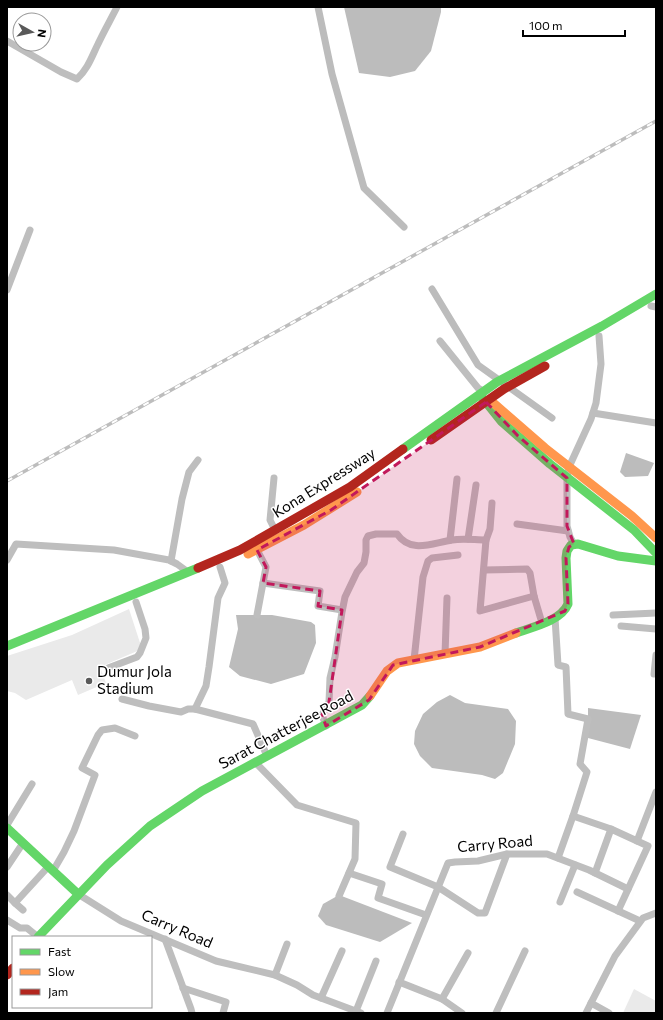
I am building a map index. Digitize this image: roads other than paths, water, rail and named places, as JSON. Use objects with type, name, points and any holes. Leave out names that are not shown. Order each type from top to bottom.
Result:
[{"type":"main road","name":"Kona Expressway","points":[[7,646],[85,616],[240,550],[350,487],[480,391],[602,326],[656,294]]},
{"type":"main road","name":"Kona Expressway","points":[[7,654],[220,567],[283,538],[331,510],[504,389],[654,305]]},
{"type":"main road","points":[[480,391],[501,421],[567,478],[634,530],[656,553]]},
{"type":"main road","points":[[487,401],[632,516],[656,538]]},
{"type":"main road","points":[[574,544],[618,556],[656,561]]},
{"type":"main road","name":"Sarat Chatterjee Road","points":[[39,936],[107,865],[150,826],[202,791],[326,726],[362,705],[369,700],[393,665],[480,647],[555,618],[565,612],[568,604],[566,558],[569,548],[574,544]]},
{"type":"main road","name":"Carry Road","points":[[7,827],[78,894]]},
{"type":"street","points":[[7,41],[61,72],[77,79],[91,61],[117,7]]},
{"type":"street","points":[[7,290],[30,230]]},
{"type":"street","points":[[574,544],[567,526],[567,478],[569,466],[593,413],[597,396],[600,370],[599,336]]},
{"type":"street","points":[[440,341],[480,391]]},
{"type":"street","points":[[593,413],[648,423],[656,423]]},
{"type":"street","points":[[171,561],[183,492],[189,472],[198,460]]},
{"type":"street","points":[[274,478],[270,520],[275,530]]},
{"type":"street","points":[[450,540],[457,479]]},
{"type":"street","points":[[468,539],[476,485]]},
{"type":"street","points":[[492,503],[490,529],[486,540],[480,611],[534,596]]},
{"type":"street","points":[[517,524],[568,531]]},
{"type":"street","points":[[326,726],[322,715],[329,702],[330,678],[335,657],[342,610],[345,597],[357,572],[364,563],[366,540],[368,536],[376,534],[397,534],[401,541],[408,545],[417,546],[430,545],[450,540],[486,540]]},
{"type":"street","points":[[7,560],[16,544],[114,550],[171,561],[188,572]]},
{"type":"street","points":[[257,550],[266,567],[257,615]]},
{"type":"street","points":[[414,660],[423,578],[428,561],[432,558],[458,555]]},
{"type":"street","points":[[195,710],[206,686],[210,668],[218,598],[225,583],[220,567]]},
{"type":"street","points":[[484,570],[527,569],[530,573],[534,596],[542,623]]},
{"type":"street","points":[[263,582],[320,591],[318,606],[342,610]]},
{"type":"street","points":[[444,654],[447,598]]},
{"type":"street","points":[[108,668],[137,657],[140,653],[146,638],[145,629],[136,602]]},
{"type":"street","points":[[613,615],[656,613]]},
{"type":"street","points":[[555,618],[558,665],[566,667],[568,714],[588,719],[580,764],[587,772],[558,858]]},
{"type":"street","points":[[622,626],[656,629]]},
{"type":"street","points":[[654,674],[656,655]]},
{"type":"street","points":[[122,699],[181,712],[188,709],[195,710],[253,724],[267,756]]},
{"type":"street","points":[[15,903],[51,869],[64,852],[74,831],[95,775],[82,768],[98,735],[102,730],[114,728],[135,736]]},
{"type":"street","points":[[255,762],[297,805],[356,823],[355,859],[339,896]]},
{"type":"street","points":[[7,827],[32,784]]},
{"type":"street","points":[[636,841],[656,792]]},
{"type":"street","points":[[573,816],[611,829],[648,846],[618,911]]},
{"type":"street","points":[[594,873],[611,829]]},
{"type":"street","points":[[403,834],[390,867],[438,887],[478,912],[485,914],[507,854]]},
{"type":"street","points":[[7,867],[23,843]]},
{"type":"street","name":"Carry Road","points":[[387,1013],[426,915],[450,862],[478,861],[507,854],[548,854],[628,889]]},
{"type":"street","points":[[560,902],[575,865]]},
{"type":"street","points":[[349,873],[382,884],[378,898],[426,915]]},
{"type":"street","points":[[577,892],[640,921]]},
{"type":"street","name":"Carry Road","points":[[78,894],[121,921],[216,961],[275,975],[321,998],[358,1012]]},
{"type":"street","points":[[7,895],[23,910]]},
{"type":"street","points":[[586,1013],[615,956],[640,921],[643,918],[656,913]]},
{"type":"street","points":[[7,920],[20,928],[27,928],[37,936]]},
{"type":"street","points":[[166,939],[192,1013]]},
{"type":"street","points":[[275,975],[287,944]]},
{"type":"street","points":[[321,998],[342,951]]},
{"type":"street","points":[[496,1013],[525,951]]},
{"type":"street","points":[[442,999],[468,953]]},
{"type":"street","points":[[358,1012],[376,961]]},
{"type":"street","points":[[399,982],[442,999],[462,1013]]},
{"type":"street","points":[[183,988],[226,1002],[223,1013]]},
{"type":"street","points":[[591,1003],[609,1013]]},
{"type":"waterway","points":[[318,7],[332,74],[364,188],[404,227]]},
{"type":"waterway","points":[[432,289],[478,365],[552,418]]},
{"type":"railway","points":[[7,481],[656,121]]},
{"type":"place","name":"Dumur Jola Stadium","points":[[89,681]]}]
